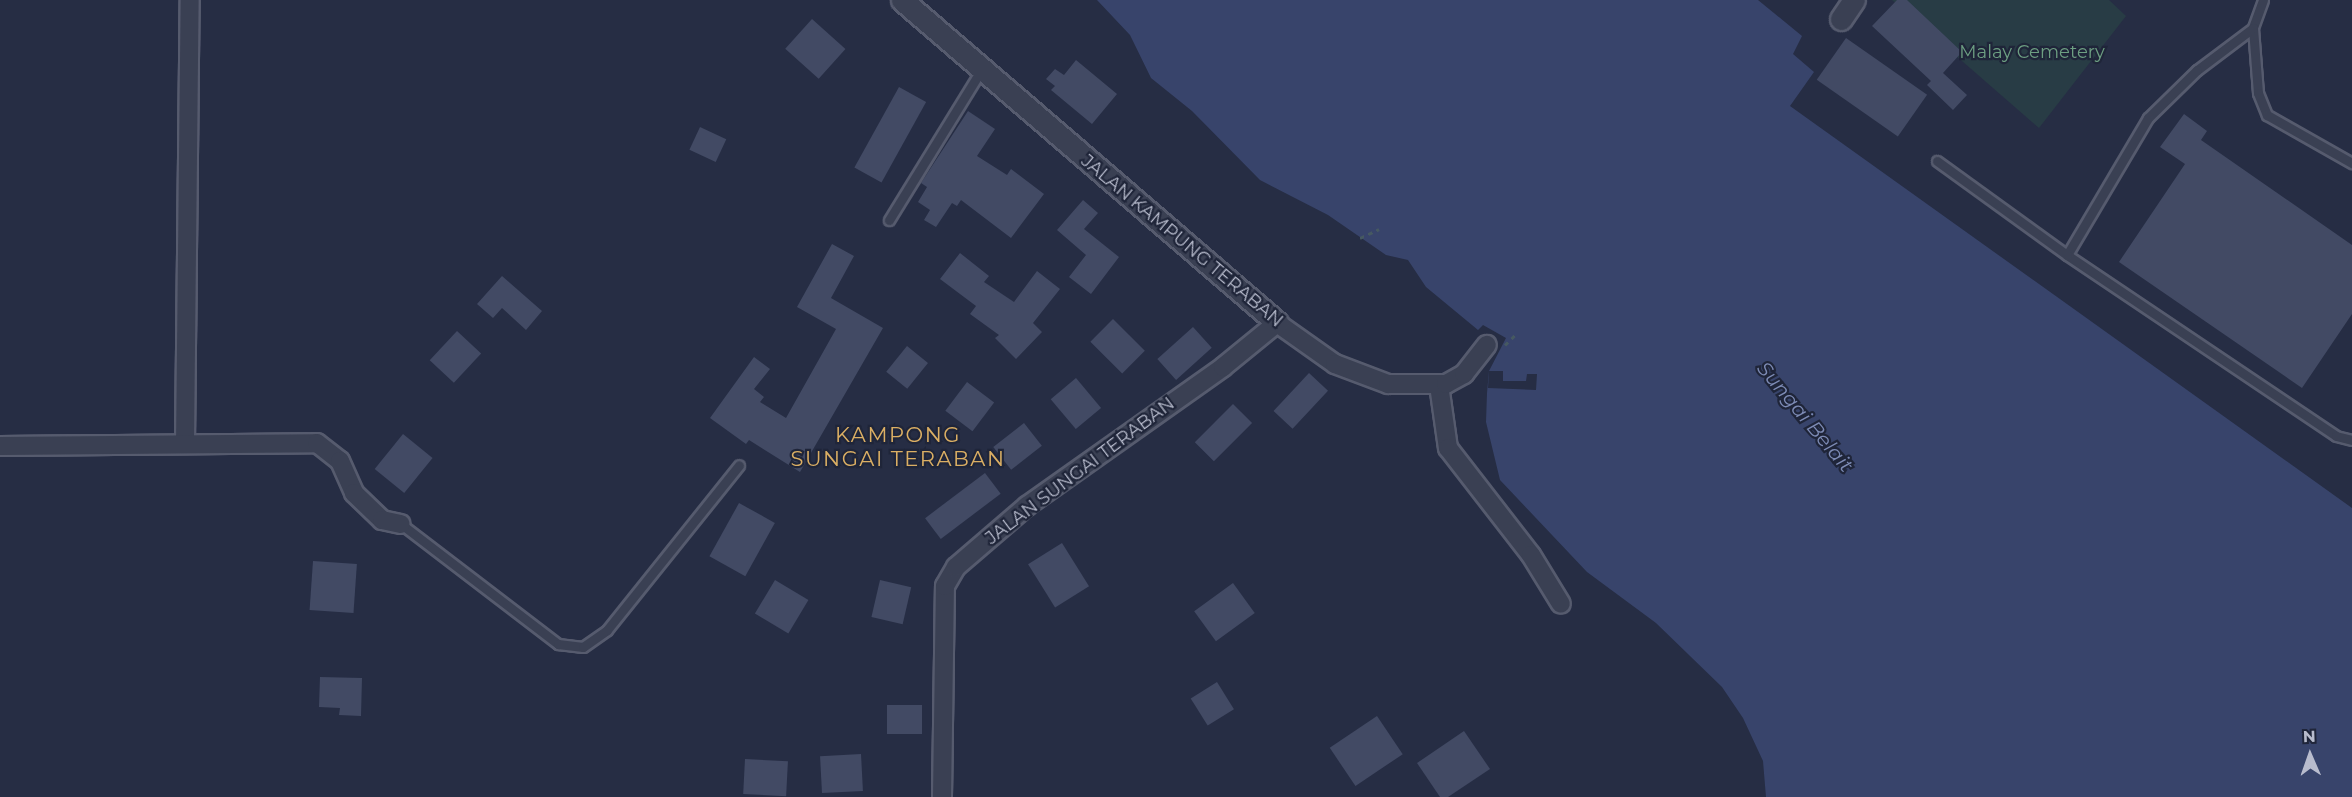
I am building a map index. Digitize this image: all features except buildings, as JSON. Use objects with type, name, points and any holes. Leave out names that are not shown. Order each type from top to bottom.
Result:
[{"type":"street","points":[[184,443],[190,0]]},
{"type":"street","name":"JALAN KAMPUNG TERABAN","points":[[902,0],[1310,349],[1356,375],[1388,384],[1439,385],[1464,374],[1493,348]]},
{"type":"street","points":[[1841,19],[1854,0]]},
{"type":"street","name":"JALAN SUNGAI TERABAN","points":[[942,797],[942,608],[945,586],[956,567],[1027,506],[1223,367],[1277,323]]},
{"type":"street","points":[[1439,385],[1448,448],[1531,555],[1561,604]]},
{"type":"street","points":[[0,446],[317,443],[340,461],[354,493],[382,520],[401,524]]},
{"type":"lane","points":[[2264,0],[2253,28],[2258,93],[2267,115],[2352,163]]},
{"type":"lane","points":[[2067,255],[2148,118],[2197,70],[2253,28]]},
{"type":"lane","points":[[889,220],[982,69]]},
{"type":"lane","points":[[1936,162],[2067,255],[2336,436],[2352,440]]},
{"type":"lane","points":[[401,524],[558,644],[583,647],[607,630],[739,465]]},
{"type":"path","points":[[1360,238],[1378,229]]},
{"type":"path","points":[[1493,348],[1516,334]]},
{"type":"green space","name":"Malay Cemetery","points":[[1892,0],[2109,0],[2126,16],[2039,128]]},
{"type":"water","name":"Sungai Belait","points":[[1097,0],[1758,0],[1802,36],[1793,54],[1814,72],[1790,106],[2352,508],[2352,797],[1766,797],[1763,761],[1743,718],[1722,687],[1656,623],[1587,572],[1500,480],[1486,422],[1487,393],[1489,371],[1506,338],[1483,325],[1478,330],[1426,287],[1408,260],[1386,255],[1328,215],[1260,180],[1192,111],[1151,78],[1130,35]]},
{"type":"pier","points":[[1489,371],[1503,371],[1503,381],[1526,381],[1527,374],[1537,374],[1536,390],[1488,388]]},
{"type":"district","name":"KAMPONG SUNGAI TERABAN","points":[[898,447]]}]
